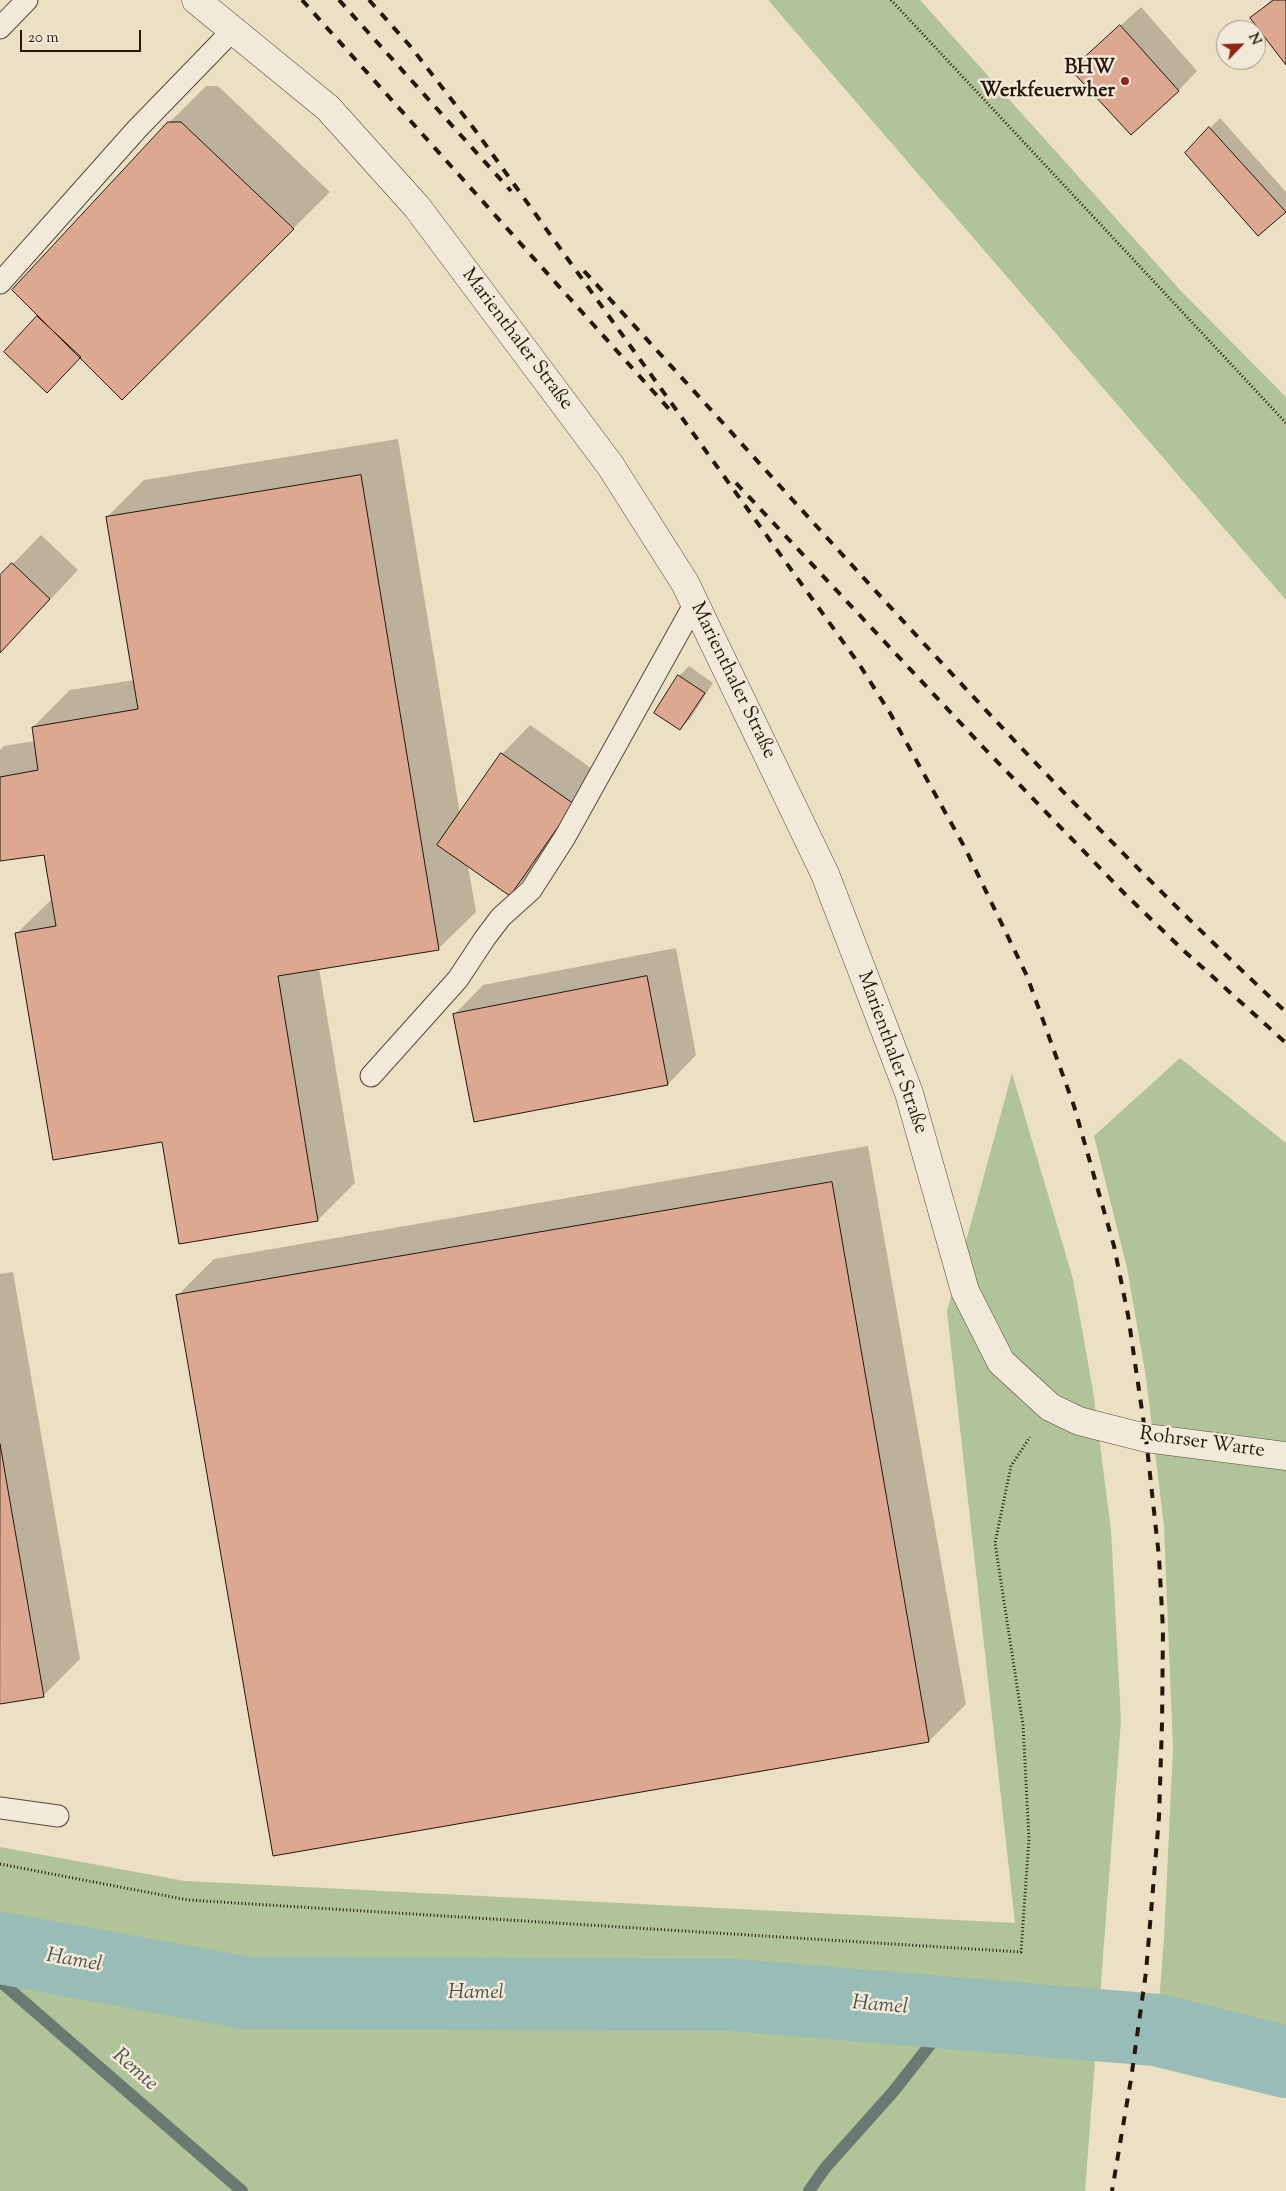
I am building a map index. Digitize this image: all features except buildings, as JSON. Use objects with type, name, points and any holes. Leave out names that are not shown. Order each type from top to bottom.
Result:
[{"type":"street","name":"Marienthaler Straße","points":[[196,0],[328,108],[417,207],[610,465],[685,583],[825,874],[909,1093],[965,1291],[1001,1362],[1050,1407],[1079,1421],[1118,1432]]},
{"type":"street","name":"Rohrser Warte","points":[[1118,1432],[1146,1438],[1286,1456]]},
{"type":"lane","points":[[0,28],[27,0]]},
{"type":"lane","points":[[0,283],[137,129],[233,30]]},
{"type":"lane","points":[[371,1076],[458,979],[484,938],[501,917],[531,890],[565,837],[695,603]]},
{"type":"lane","points":[[0,1808],[58,1816]]},
{"type":"path","points":[[891,0],[1286,423]]},
{"type":"path","points":[[0,1864],[188,1900],[1021,1952],[1029,1839],[1023,1725],[995,1543],[1010,1466],[1050,1407]]},
{"type":"green space","points":[[768,0],[920,0],[1181,291],[1286,397],[1286,600]]},
{"type":"green space","points":[[1180,1058],[1286,1143],[1286,2062],[1157,2030],[1164,1938],[1173,1749],[1164,1526],[1146,1377],[1127,1268],[1094,1136]]},
{"type":"green space","points":[[1012,1073],[1073,1279],[1093,1391],[1111,1530],[1121,1721],[1085,2191],[0,2191],[0,1847],[185,1881],[1015,1923],[947,1311]]},
{"type":"waterway","name":"Hamel","points":[[0,1948],[247,1993],[735,1995],[1157,2030],[1286,2062]]},
{"type":"waterway","name":"Remte","points":[[0,1981],[242,2191]]},
{"type":"waterway","name":"Hamel","points":[[809,2191],[825,2168],[893,2092],[955,2013]]},
{"type":"railway","points":[[302,0],[669,409]]},
{"type":"railway","points":[[339,0],[511,191]]},
{"type":"railway","points":[[369,0],[411,47],[475,130],[859,664],[890,713],[965,848],[1027,976],[1074,1106],[1114,1246],[1128,1315],[1146,1438],[1159,1557],[1163,1630],[1159,1817],[1146,1972],[1131,2079],[1112,2191]]},
{"type":"railway","points":[[584,271],[1015,741],[1194,924],[1286,1012]]},
{"type":"railway","points":[[736,483],[983,747],[1126,895],[1182,949],[1286,1043]]},
{"type":"place","name":"BHW Werkfeuerwher","points":[[1125,81]]}]
